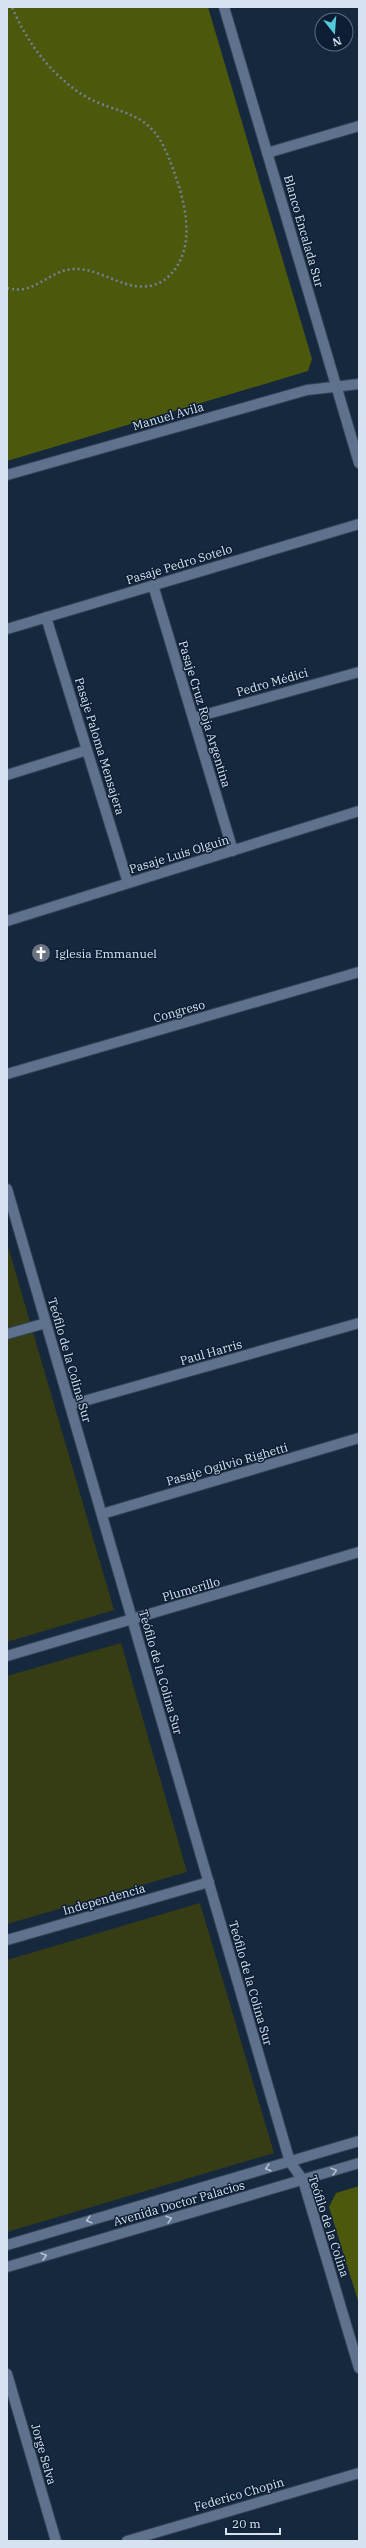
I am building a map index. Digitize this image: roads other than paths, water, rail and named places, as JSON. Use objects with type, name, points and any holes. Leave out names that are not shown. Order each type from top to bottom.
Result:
[{"type":"street","name":"Blanco Encalada Sur","points":[[224,7],[359,463]]},
{"type":"street","points":[[267,153],[359,126]]},
{"type":"street","name":"Manuel Avila","points":[[7,475],[306,390],[359,384]]},
{"type":"street","name":"Pasaje Pedro Sotelo","points":[[7,629],[359,524]]},
{"type":"street","name":"Pasaje Cruz Roja Argentina","points":[[153,585],[233,851]]},
{"type":"street","name":"Pasaje Paloma Mensajera","points":[[46,617],[128,883]]},
{"type":"street","name":"Pedro Médici","points":[[192,718],[359,672]]},
{"type":"street","points":[[7,775],[87,750]]},
{"type":"street","name":"Pasaje Luis Olguín","points":[[7,921],[359,811]]},
{"type":"street","name":"Congreso","points":[[7,1074],[359,972]]},
{"type":"street","name":"Teófilo de la Colina Sur","points":[[7,1189],[290,2162]]},
{"type":"street","points":[[7,1334],[46,1323]]},
{"type":"street","name":"Paul Harris","points":[[70,1405],[359,1323]]},
{"type":"street","name":"Pasaje Ogilvio Righetti","points":[[102,1514],[359,1438]]},
{"type":"street","name":"Plumerillo","points":[[7,1656],[359,1552]]},
{"type":"street","name":"Independencia","points":[[7,1940],[208,1882]]},
{"type":"street","name":"Avenida Doctor Palacios","points":[[7,2245],[359,2141]]},
{"type":"street","name":"Teófilo de la Colina","points":[[290,2162],[303,2180],[359,2368]]},
{"type":"street","name":"Avenida Doctor Palacios","points":[[7,2267],[359,2163]]},
{"type":"street","name":"Jorge Selva","points":[[7,2374],[56,2541]]},
{"type":"street","name":"Federico Chopin","points":[[127,2541],[359,2473]]},
{"type":"place","name":"Iglesia Emmanuel","points":[[41,953]]}]
